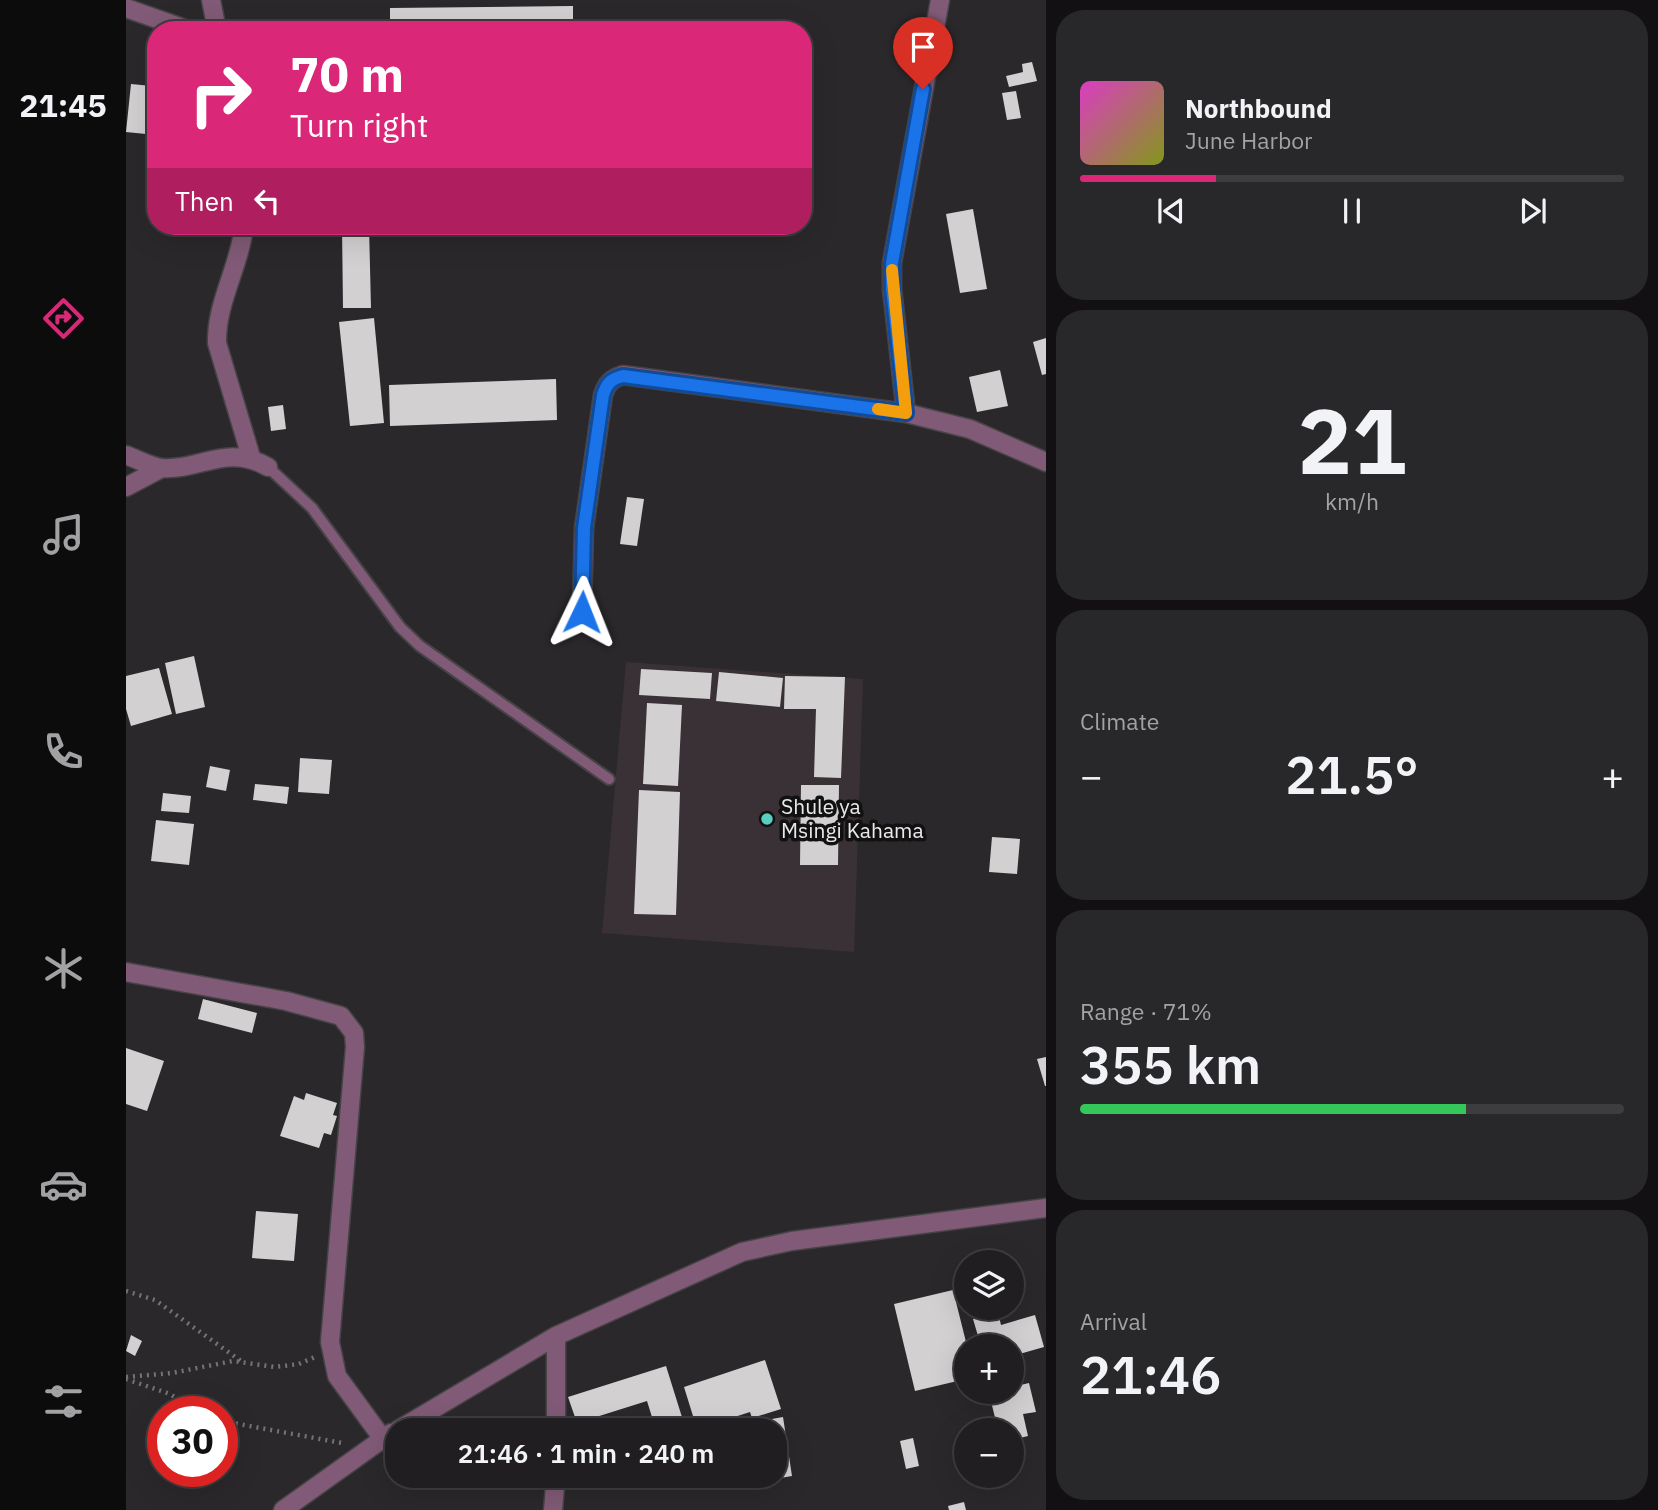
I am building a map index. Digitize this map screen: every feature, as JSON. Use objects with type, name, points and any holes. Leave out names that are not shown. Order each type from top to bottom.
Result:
[{"type":"street","points":[[211,0],[215,21]]},
{"type":"street","points":[[906,413],[892,289],[892,263],[940,0]]},
{"type":"street","points":[[126,8],[163,21]]},
{"type":"street","points":[[243,235],[216,323],[216,343],[251,457]]},
{"type":"street","points":[[582,612],[584,528],[603,395],[606,385],[614,378],[623,376],[738,389],[906,413],[970,429],[1045,462]]},
{"type":"street","points":[[126,455],[162,468]]},
{"type":"street","points":[[126,487],[162,468],[208,460],[251,457],[268,467]]},
{"type":"street","points":[[126,972],[286,1001],[341,1016],[350,1024],[355,1033],[355,1047],[330,1342],[337,1376],[385,1436]]},
{"type":"street","points":[[418,1418],[556,1336],[742,1252],[792,1241],[1045,1208]]},
{"type":"street","points":[[556,1336],[556,1418]]},
{"type":"street","points":[[283,1510],[385,1438]]},
{"type":"street","points":[[553,1510],[555,1488]]},
{"type":"lane","points":[[268,467],[322,520],[400,627],[420,646],[609,779]]},
{"type":"path","points":[[126,1291],[155,1300],[241,1361]]},
{"type":"path","points":[[126,1378],[241,1361],[275,1367],[299,1364],[316,1357],[330,1342]]},
{"type":"path","points":[[126,1378],[173,1396]]},
{"type":"path","points":[[238,1423],[385,1437]]},
{"type":"shaded area","points":[[626,662],[863,679],[854,952],[602,933]]},
{"type":"building","points":[[573,6],[573,21],[390,21],[390,8]]},
{"type":"building","points":[[1032,62],[1037,81],[1009,87],[1006,76],[1023,72],[1022,64]]},
{"type":"building","points":[[131,84],[147,86],[146,134],[126,132]]},
{"type":"building","points":[[1016,91],[1021,118],[1007,120],[1002,93]]},
{"type":"building","points":[[973,209],[987,289],[960,293],[946,214]]},
{"type":"building","points":[[342,235],[369,235],[371,308],[343,308]]},
{"type":"building","points":[[374,318],[384,423],[350,426],[339,322]]},
{"type":"building","points":[[1046,338],[1046,374],[1042,375],[1033,342]]},
{"type":"building","points":[[1000,370],[1008,406],[977,412],[969,377]]},
{"type":"building","points":[[556,379],[557,420],[390,426],[389,385]]},
{"type":"building","points":[[283,405],[286,429],[271,431],[268,407]]},
{"type":"building","points":[[627,497],[644,499],[637,546],[620,544]]},
{"type":"building","points":[[194,656],[205,707],[176,714],[165,663]]},
{"type":"building","points":[[159,668],[172,714],[131,726],[126,709],[126,676]]},
{"type":"building","points":[[641,669],[712,673],[710,699],[639,695]]},
{"type":"building","points":[[719,672],[783,678],[780,707],[716,701]]},
{"type":"building","points":[[785,676],[845,677],[841,778],[814,777],[816,709],[784,709]]},
{"type":"building","points":[[647,703],[682,705],[678,786],[643,784]]},
{"type":"building","points":[[300,758],[332,760],[329,794],[298,792]]},
{"type":"building","points":[[210,766],[230,770],[226,791],[206,787]]},
{"type":"building","points":[[255,784],[289,787],[287,804],[253,800]]},
{"type":"building","points":[[801,785],[839,785],[838,865],[800,865]]},
{"type":"building","points":[[639,790],[680,792],[676,915],[634,914]]},
{"type":"building","points":[[163,793],[191,796],[189,813],[161,811]]},
{"type":"building","points":[[156,820],[194,824],[189,865],[151,861]]},
{"type":"building","points":[[992,837],[1020,839],[1017,874],[989,872]]},
{"type":"building","points":[[203,999],[257,1013],[252,1033],[198,1019]]},
{"type":"building","points":[[126,1048],[164,1061],[147,1111],[126,1104]]},
{"type":"building","points":[[1046,1057],[1046,1086],[1045,1086],[1037,1059]]},
{"type":"building","points":[[306,1093],[337,1103],[333,1115],[337,1116],[331,1135],[324,1133],[319,1148],[280,1136],[294,1096],[304,1100]]},
{"type":"building","points":[[256,1211],[298,1214],[294,1261],[252,1258]]},
{"type":"building","points":[[953,1290],[954,1320],[960,1320],[964,1334],[954,1334],[954,1382],[915,1391],[894,1304]]},
{"type":"building","points":[[1035,1315],[1044,1347],[1024,1353],[1024,1334],[977,1334],[973,1320],[1000,1320],[1001,1325]]},
{"type":"building","points":[[131,1335],[142,1341],[135,1356],[126,1351]]},
{"type":"building","points":[[765,1360],[781,1409],[752,1418],[750,1412],[731,1418],[694,1418],[684,1387]]},
{"type":"building","points":[[666,1366],[682,1418],[652,1418],[647,1401],[593,1418],[575,1418],[568,1397]]},
{"type":"building","points":[[1029,1383],[1036,1412],[1023,1414],[1024,1418],[995,1418],[992,1404],[1024,1404],[1024,1384]]},
{"type":"building","points":[[1024,1418],[1028,1436],[1024,1437]]},
{"type":"building","points":[[913,1438],[919,1466],[906,1469],[900,1441]]},
{"type":"building","points":[[787,1443],[792,1476],[787,1477]]},
{"type":"building","points":[[964,1502],[966,1510],[949,1510],[948,1506]]},
{"type":"slow traffic","points":[[878,409],[906,413],[892,270]]},
{"type":"place","name":"Shule ya Msingi Kahama","points":[[767,819]]},
{"type":"route","points":[[582,612],[584,528],[603,395],[606,385],[614,378],[623,376],[738,389],[906,413],[892,289],[892,263],[923,89]]}]
